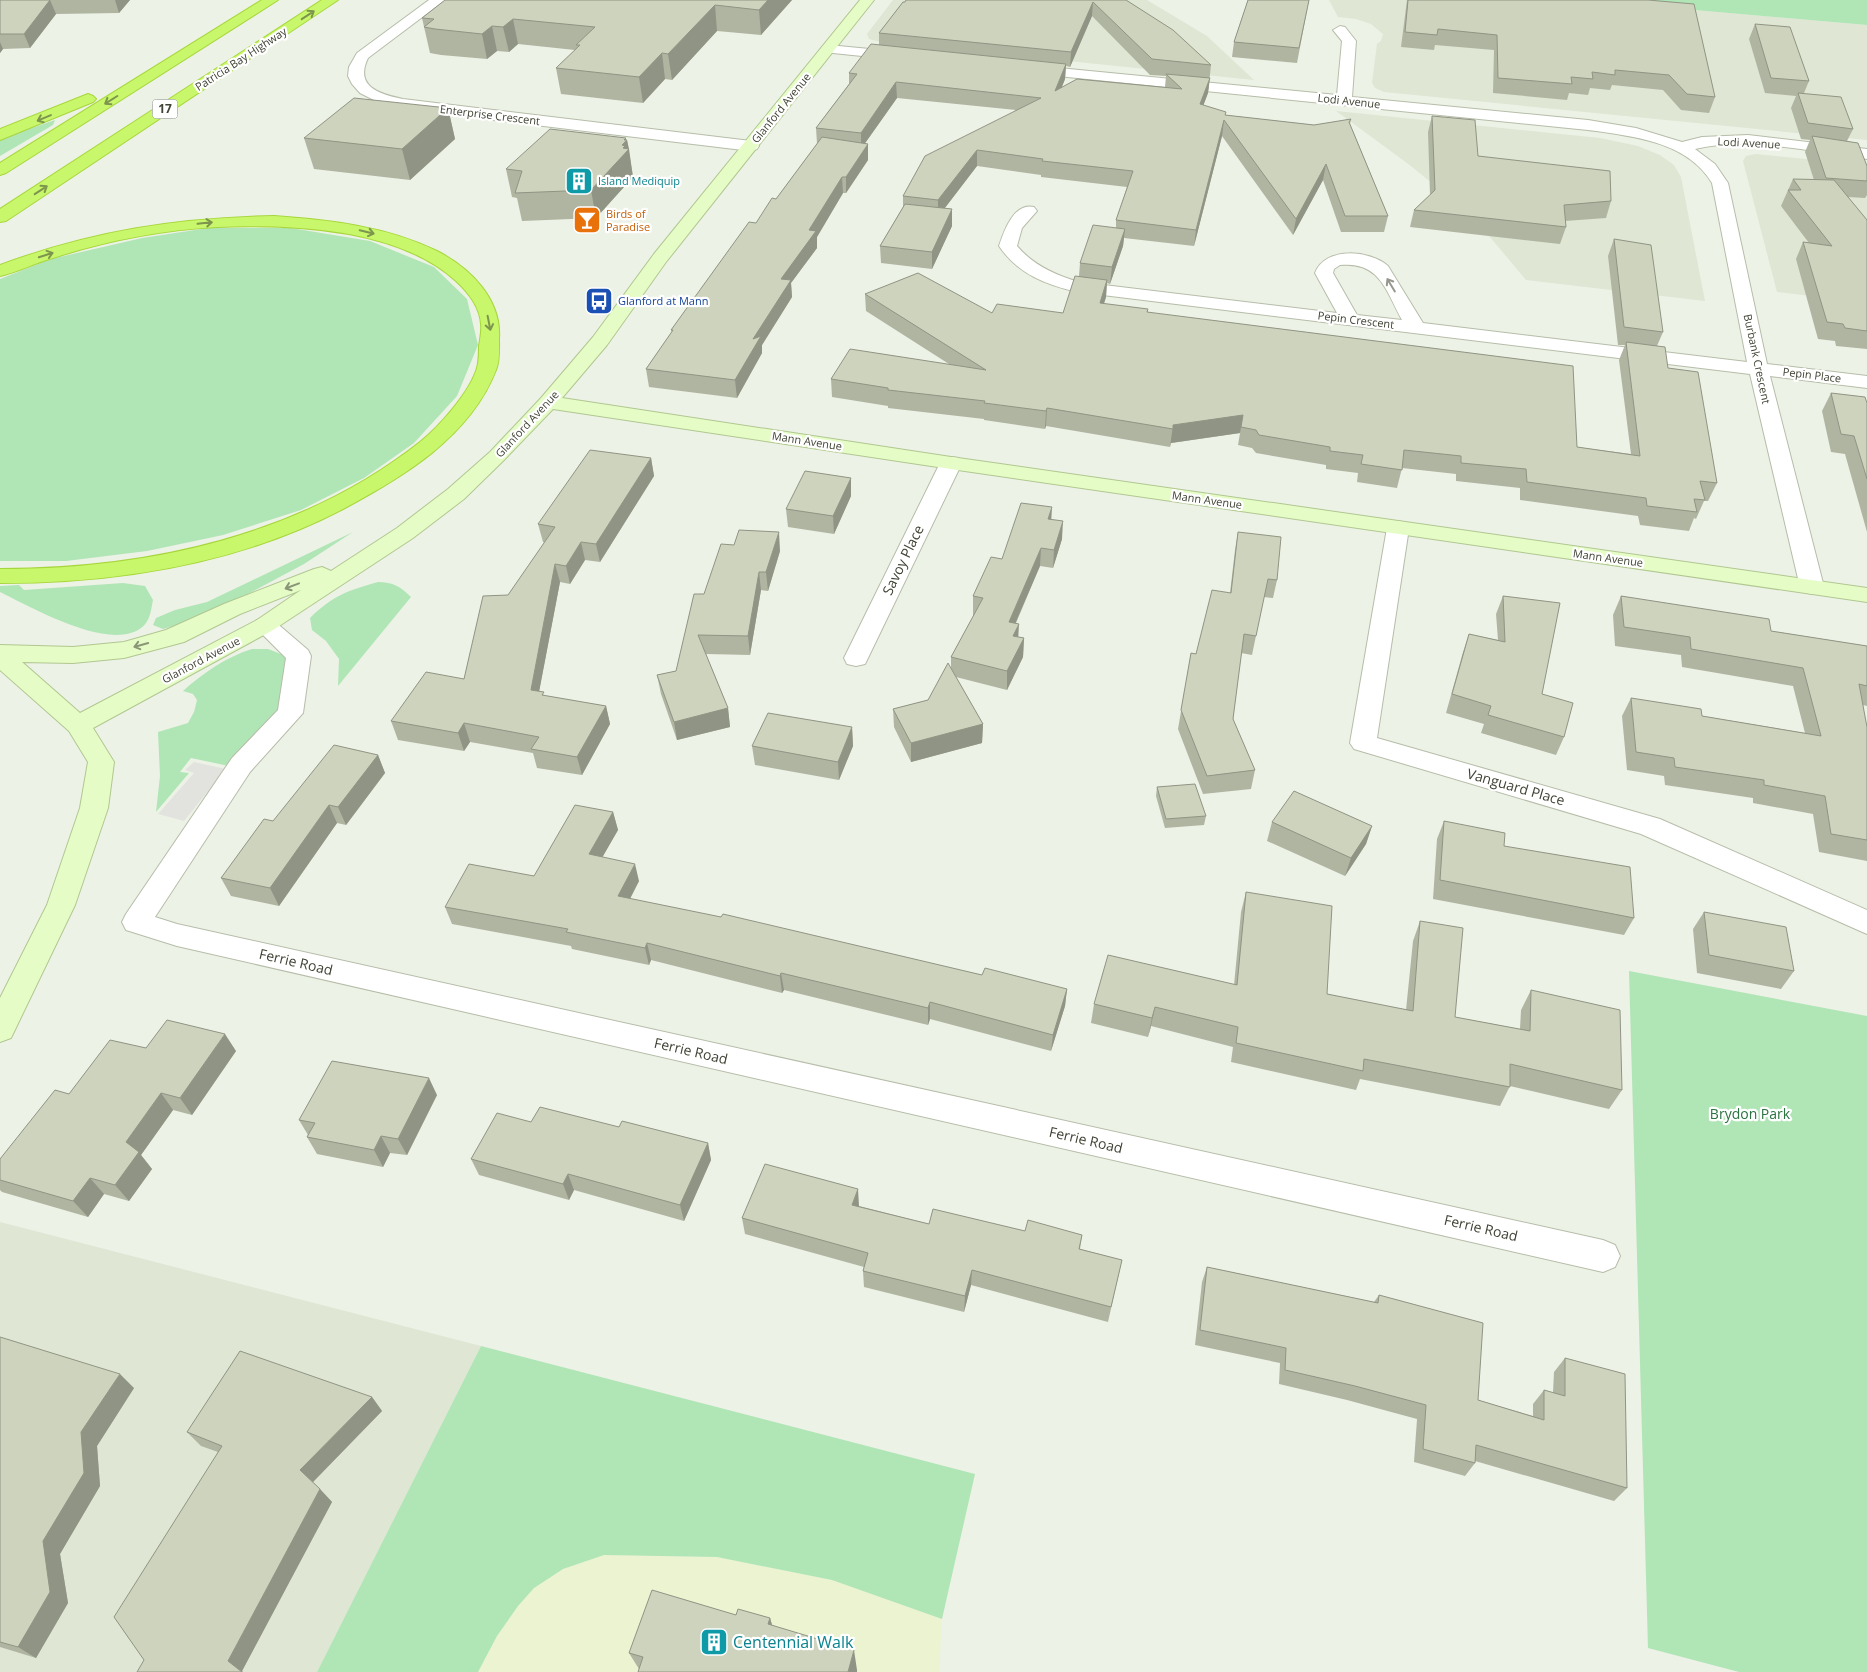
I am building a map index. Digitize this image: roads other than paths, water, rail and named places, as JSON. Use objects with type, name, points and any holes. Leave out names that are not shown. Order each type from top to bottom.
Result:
[{"type":"highway","points":[[0,135],[83,102],[122,82],[254,0]]},
{"type":"highway","points":[[0,170],[271,0]]},
{"type":"highway","name":"Patricia Bay Highway","points":[[0,217],[331,0]]},
{"type":"highway","points":[[0,271],[57,251],[112,237],[165,228],[220,222],[268,220],[352,228],[385,236],[418,248],[443,261],[462,276],[480,296],[491,322],[492,354],[480,385],[456,419],[424,452],[381,481],[328,509],[263,535],[196,556],[111,571],[29,577],[0,576]]},
{"type":"main road","name":"Glanford Avenue","points":[[78,725],[265,625],[405,533],[456,494],[497,456],[548,402],[600,341],[660,258],[867,0]]},
{"type":"main road","name":"Mann Avenue","points":[[548,402],[951,463],[1867,595]]},
{"type":"main road","points":[[0,653],[73,654],[130,649],[176,636],[232,609],[370,556]]},
{"type":"main road","points":[[0,659],[16,669],[78,725],[101,762],[94,808],[61,905],[0,1029]]},
{"type":"street","name":"Enterprise Crescent","points":[[438,0],[362,56],[356,64],[354,72],[356,80],[362,88],[384,100],[403,104],[750,146]]},
{"type":"street","points":[[1340,30],[1349,41],[1344,100]]},
{"type":"street","points":[[828,49],[917,58]]},
{"type":"street","name":"Lodi Avenue","points":[[1016,68],[1588,125],[1630,131],[1657,138],[1680,147],[1699,142],[1748,140],[1867,154]]},
{"type":"street","name":"Burbank Crescent","points":[[1680,147],[1709,167],[1720,183],[1758,368],[1812,587]]},
{"type":"street","name":"Pepin Crescent","points":[[1028,211],[1014,227],[1008,246],[1034,271],[1054,281],[1087,288],[1758,368]]},
{"type":"street","points":[[1350,319],[1324,273],[1331,263],[1352,260],[1374,265],[1382,270],[1416,327]]},
{"type":"street","name":"Pepin Place","points":[[1758,368],[1867,382]]},
{"type":"street","name":"Savoy Place","points":[[856,658],[951,463]]},
{"type":"street","name":"Vanguard Place","points":[[1398,528],[1363,743],[1650,826],[1867,923]]},
{"type":"street","name":"Ferrie Road","points":[[265,625],[299,656],[290,713],[241,765],[136,922],[177,935],[1603,1256]]},
{"type":"place","name":"Island Mediquip","points":[[579,181]]},
{"type":"place","name":"Birds of Paradise","points":[[587,220]]},
{"type":"place","name":"Glanford at Mann","points":[[599,301]]},
{"type":"place","name":"Centennial Walk","points":[[714,1642]]},
{"type":"park label","name":"Brydon Park","points":[[1750,1114]]}]
